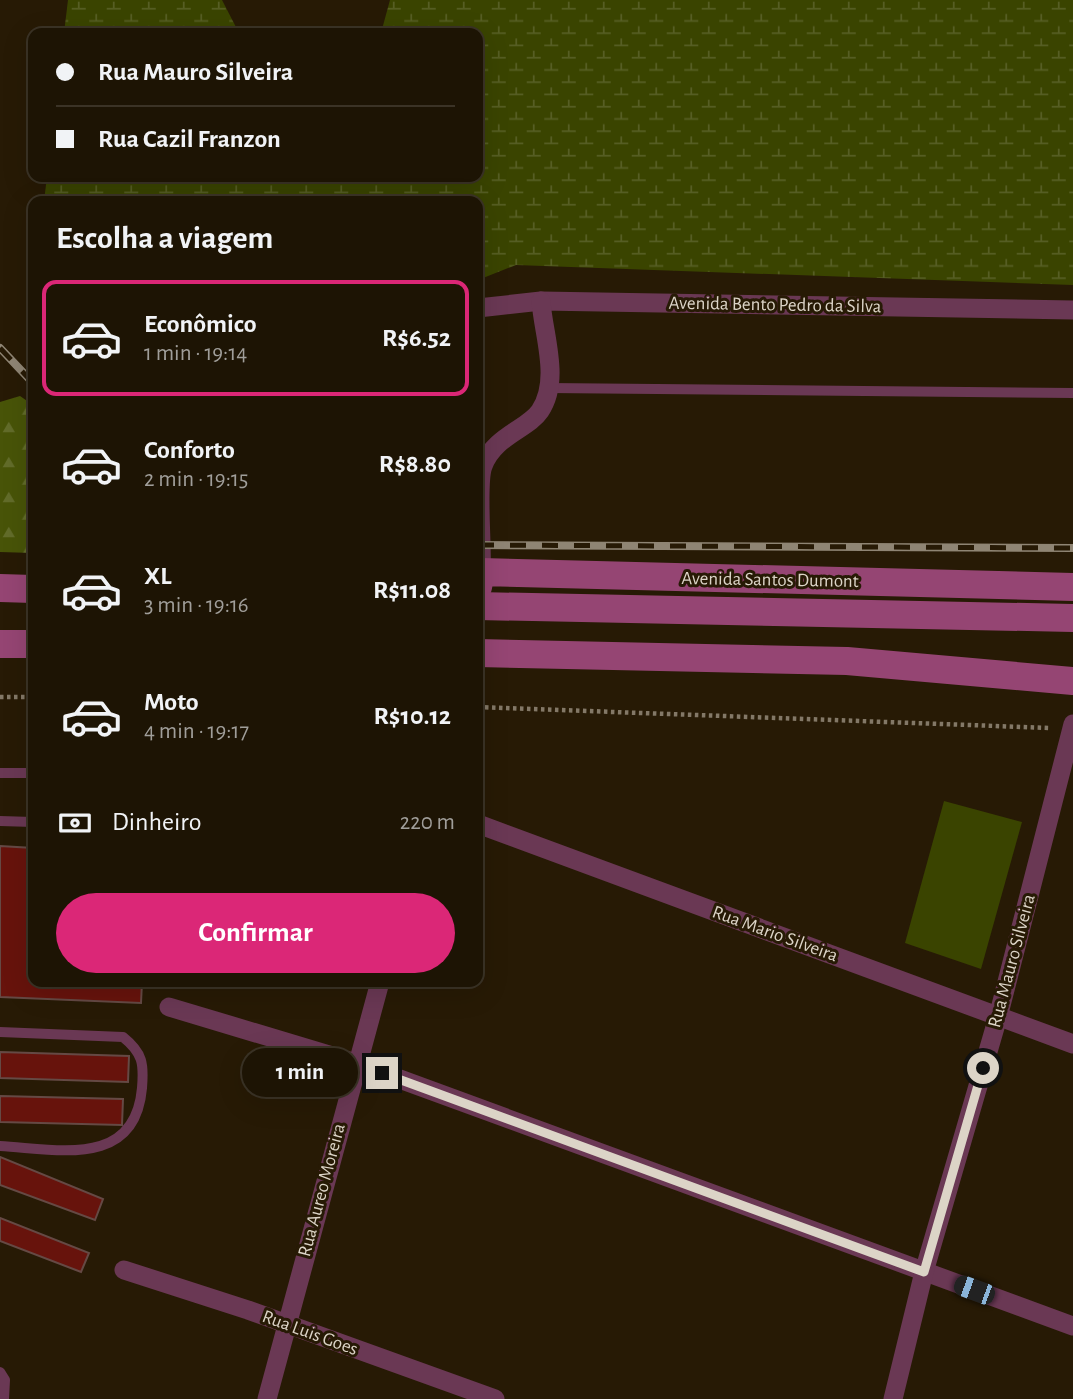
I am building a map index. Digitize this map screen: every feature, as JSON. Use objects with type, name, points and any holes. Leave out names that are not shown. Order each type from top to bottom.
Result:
[{"type":"main road","name":"Avenida Santos Dumont","points":[[483,580],[1073,587]]},
{"type":"main road","points":[[0,588],[28,589]]},
{"type":"main road","name":"Avenida Santos Dumont","points":[[483,606],[1073,618]]},
{"type":"main road","points":[[0,644],[28,644]]},
{"type":"main road","points":[[483,653],[848,661],[1073,681]]},
{"type":"street","name":"Avenida Bento Pedro da Silva","points":[[483,307],[541,301],[1073,310]]},
{"type":"street","points":[[483,466],[504,436],[540,412],[550,372],[541,301]]},
{"type":"street","name":"Rua Mauro Silveira","points":[[893,1399],[924,1272],[1070,754],[1072,727]]},
{"type":"street","name":"Rua Mario Silveira","points":[[483,826],[1073,1044]]},
{"type":"street","name":"Rua Aureo Moreira","points":[[267,1399],[379,987]]},
{"type":"street","points":[[169,1007],[356,1063],[1073,1326]]},
{"type":"street","name":"Rua Luis Goes","points":[[124,1270],[495,1399]]},
{"type":"lane","points":[[548,388],[1073,393]]},
{"type":"lane","points":[[0,773],[28,773]]},
{"type":"lane","points":[[0,821],[28,822]]},
{"type":"lane","points":[[0,1032],[123,1037],[135,1046],[144,1060],[141,1093],[128,1129],[116,1142],[97,1149],[0,1146]]},
{"type":"lane","points":[[0,1372],[5,1380],[4,1399]]},
{"type":"path","points":[[0,697],[28,697]]},
{"type":"path","points":[[483,707],[1072,727]]},
{"type":"green space","points":[[68,0],[222,0],[236,28],[65,28]]},
{"type":"green space","points":[[390,0],[1073,0],[1073,285],[516,265],[483,278],[483,196],[45,196],[46,182],[483,182],[483,28],[382,28]]},
{"type":"green space","points":[[20,396],[28,402],[28,553],[0,552],[0,402]]},
{"type":"green space","points":[[944,801],[1022,822],[981,969],[905,943]]},
{"type":"building","points":[[0,846],[28,848],[28,987],[142,987],[141,1003],[0,997]]},
{"type":"building","points":[[0,1052],[129,1056],[128,1082],[0,1078]]},
{"type":"building","points":[[0,1096],[123,1099],[122,1125],[0,1122]]},
{"type":"building","points":[[0,1157],[103,1199],[95,1220],[0,1185]]},
{"type":"building","points":[[0,1218],[89,1253],[81,1272],[0,1241]]},
{"type":"railway","points":[[0,348],[28,378]]},
{"type":"railway","points":[[483,545],[1073,548]]},
{"type":"route","points":[[382,1073],[924,1272],[983,1068]]}]
